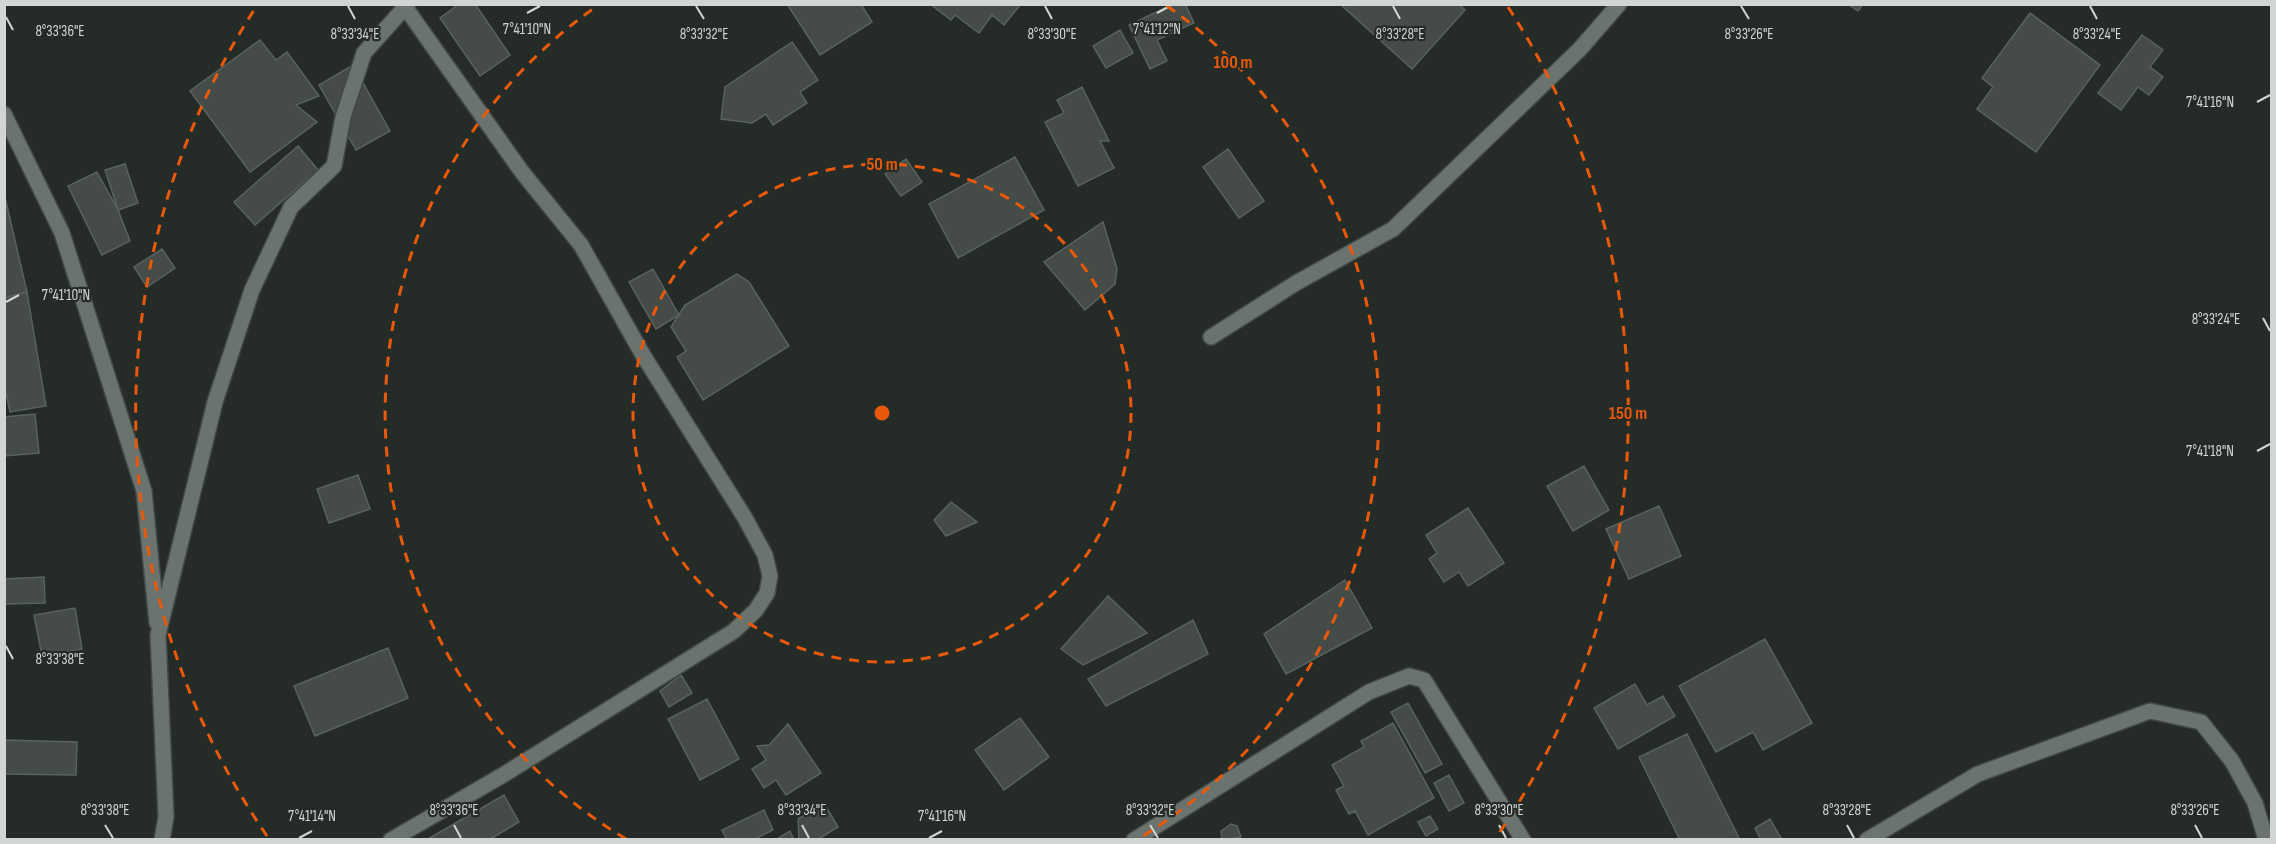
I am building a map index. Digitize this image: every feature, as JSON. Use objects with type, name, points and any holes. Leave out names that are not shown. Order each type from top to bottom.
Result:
[{"type":"street","points":[[1211,337],[1296,283],[1394,229],[1580,49],[1619,4]]},
{"type":"street","points":[[158,635],[215,402],[252,290],[291,207],[334,166],[343,117],[364,53],[407,6],[522,172],[581,245],[643,355],[745,518],[765,555],[770,576],[767,593],[756,610],[734,631],[503,775],[391,840]]},
{"type":"street","points":[[4,114],[62,234],[144,491],[158,635],[166,817],[162,840]]},
{"type":"street","points":[[1134,840],[1370,692],[1409,676],[1424,680],[1430,688],[1523,840]]},
{"type":"street","points":[[1867,840],[1978,774],[2150,711],[2201,722],[2237,769],[2255,803],[2266,840]]},
{"type":"building","points":[[459,4],[475,4],[510,55],[480,76],[440,18]]},
{"type":"building","points":[[787,4],[861,4],[872,22],[820,55]]},
{"type":"building","points":[[930,4],[1020,5],[1004,25],[992,15],[979,33],[955,15],[951,20]]},
{"type":"building","points":[[1173,4],[1185,4],[1194,23],[1157,40],[1167,61],[1150,69],[1129,25]]},
{"type":"building","points":[[1340,4],[1459,4],[1465,10],[1412,69]]},
{"type":"building","points":[[1848,4],[1863,4],[1858,11]]},
{"type":"building","points":[[2030,13],[2100,65],[2036,152],[1977,109],[1993,87],[1982,78]]},
{"type":"building","points":[[1120,30],[1133,53],[1106,68],[1093,46]]},
{"type":"building","points":[[2142,35],[2163,50],[2150,67],[2163,77],[2149,95],[2138,87],[2121,110],[2098,93]]},
{"type":"building","points":[[260,40],[276,60],[287,52],[319,96],[296,105],[317,122],[250,172],[190,91]]},
{"type":"building","points":[[792,42],[818,80],[800,92],[807,103],[773,125],[766,114],[752,123],[721,119],[725,87]]},
{"type":"building","points":[[353,65],[390,131],[356,150],[319,85]]},
{"type":"building","points":[[1082,87],[1109,141],[1100,141],[1114,168],[1078,186],[1045,122],[1064,113],[1057,100]]},
{"type":"building","points":[[298,146],[318,170],[255,225],[234,202]]},
{"type":"building","points":[[1228,149],[1264,201],[1239,218],[1203,167]]},
{"type":"building","points":[[1015,157],[1044,210],[958,258],[929,204]]},
{"type":"building","points":[[906,159],[922,182],[901,196],[885,174]]},
{"type":"building","points":[[125,164],[138,203],[118,210],[105,170]]},
{"type":"building","points":[[97,172],[118,210],[130,241],[102,255],[68,186]]},
{"type":"building","points":[[4,193],[27,292],[4,298]]},
{"type":"building","points":[[1103,222],[1117,269],[1115,284],[1085,310],[1044,262]]},
{"type":"building","points":[[162,249],[175,268],[147,287],[134,267]]},
{"type":"building","points":[[653,269],[679,315],[656,329],[629,282]]},
{"type":"building","points":[[737,274],[749,282],[789,346],[703,400],[677,357],[686,351],[671,327],[685,305]]},
{"type":"building","points":[[27,292],[46,406],[10,412],[4,383],[4,298]]},
{"type":"building","points":[[35,414],[39,453],[4,456],[4,417]]},
{"type":"building","points":[[1584,466],[1609,510],[1573,531],[1547,486]]},
{"type":"building","points":[[358,475],[370,509],[329,523],[317,489]]},
{"type":"building","points":[[951,502],[977,522],[946,536],[934,520]]},
{"type":"building","points":[[1659,506],[1681,556],[1629,579],[1606,529]]},
{"type":"building","points":[[1468,508],[1504,563],[1468,586],[1459,572],[1444,582],[1429,559],[1437,553],[1426,535]]},
{"type":"building","points":[[44,577],[45,603],[4,604],[4,579]]},
{"type":"building","points":[[1345,580],[1372,628],[1286,674],[1264,634]]},
{"type":"building","points":[[1108,596],[1147,633],[1083,665],[1061,649]]},
{"type":"building","points":[[75,608],[82,649],[42,656],[34,615]]},
{"type":"building","points":[[1193,620],[1208,654],[1106,706],[1088,679]]},
{"type":"building","points":[[1765,639],[1812,723],[1763,750],[1753,732],[1716,752],[1679,686]]},
{"type":"building","points":[[388,648],[408,698],[315,736],[294,686]]},
{"type":"building","points":[[681,675],[692,693],[669,707],[660,691]]},
{"type":"building","points":[[1635,684],[1647,705],[1663,696],[1675,716],[1618,749],[1594,708]]},
{"type":"building","points":[[707,699],[739,759],[700,780],[668,719]]},
{"type":"building","points":[[1408,703],[1442,764],[1425,773],[1391,712]]},
{"type":"building","points":[[1020,718],[1049,757],[1004,790],[975,750]]},
{"type":"building","points":[[1393,723],[1434,798],[1368,835],[1355,811],[1349,814],[1336,790],[1344,786],[1332,765],[1364,747],[1361,741]]},
{"type":"building","points":[[788,724],[821,773],[786,795],[776,780],[764,788],[752,769],[766,760],[757,746],[769,745]]},
{"type":"building","points":[[1687,734],[1740,840],[1680,840],[1639,757]]},
{"type":"building","points":[[4,740],[77,742],[76,775],[4,774]]},
{"type":"building","points":[[1449,775],[1464,803],[1449,811],[1434,783]]},
{"type":"building","points":[[504,795],[519,822],[489,840],[426,840]]},
{"type":"building","points":[[824,803],[838,827],[817,840],[799,840],[798,819]]},
{"type":"building","points":[[764,810],[773,830],[753,840],[727,840],[722,830]]},
{"type":"building","points":[[1430,816],[1438,829],[1426,836],[1418,822]]},
{"type":"building","points":[[1770,819],[1782,840],[1761,840],[1755,828]]},
{"type":"building","points":[[1231,824],[1237,826],[1241,837],[1222,840],[1221,831]]},
{"type":"building","points":[[790,831],[794,840],[775,840]]}]
